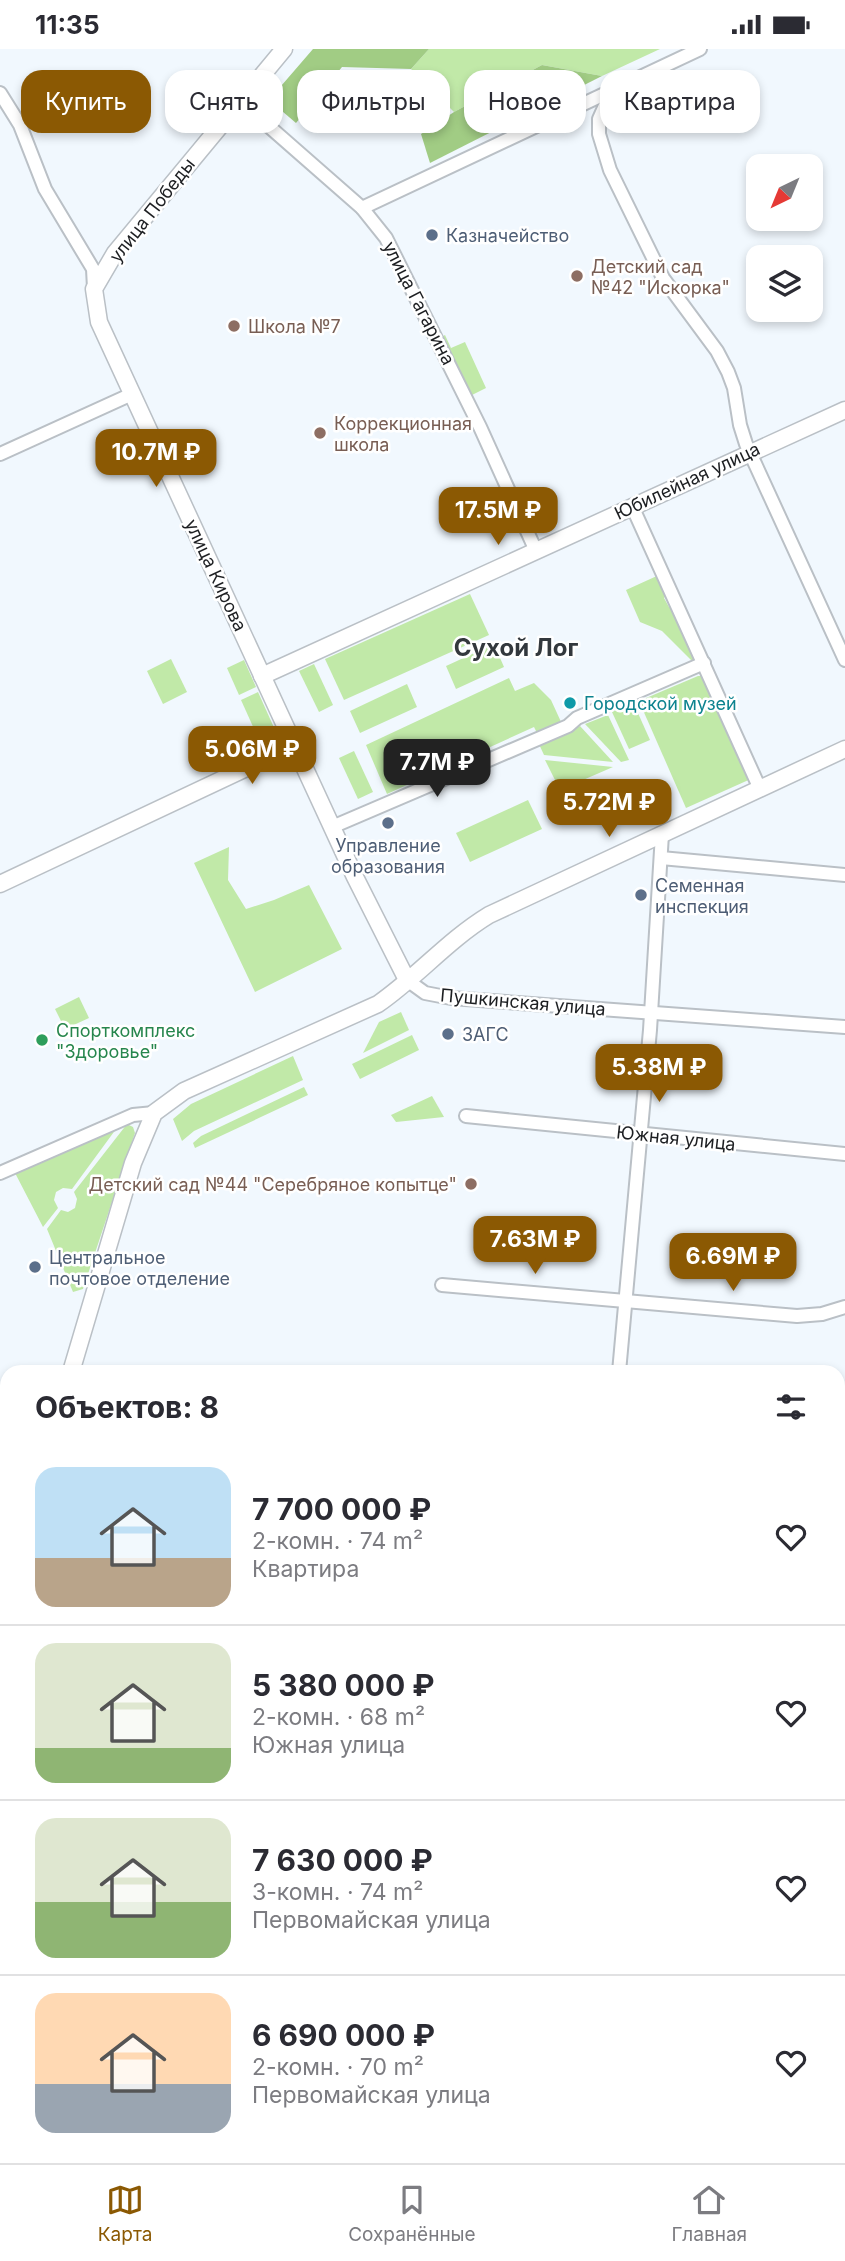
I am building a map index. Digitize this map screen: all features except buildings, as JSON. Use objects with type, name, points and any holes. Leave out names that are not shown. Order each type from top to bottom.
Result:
[{"type":"street","name":"улица Победы","points":[[266,70],[284,49]]},
{"type":"street","points":[[654,70],[700,49]]},
{"type":"street","name":"улица Кирова","points":[[0,93],[20,125],[45,189],[93,269],[99,322],[332,827],[407,980]]},
{"type":"street","points":[[362,208],[600,95]]},
{"type":"street","points":[[600,117],[599,134],[610,170],[663,278],[717,351],[728,372],[734,388],[740,425],[750,452],[845,660]]},
{"type":"street","name":"улица Победы","points":[[94,289],[115,253],[214,133]]},
{"type":"street","name":"улица Гагарина","points":[[276,133],[362,208],[375,222],[396,255],[480,427],[536,551]]},
{"type":"street","points":[[0,454],[132,394]]},
{"type":"street","name":"Юбилейная улица","points":[[262,676],[845,409]]},
{"type":"street","points":[[632,506],[760,789]]},
{"type":"street","points":[[332,827],[568,726],[577,719],[704,663]]},
{"type":"street","points":[[0,884],[295,745]]},
{"type":"street","points":[[0,1173],[133,1115],[153,1113],[184,1091],[378,1004],[465,930],[489,915],[845,749]]},
{"type":"street","points":[[620,1365],[651,1012],[662,834]]},
{"type":"street","points":[[661,858],[845,875]]},
{"type":"street","name":"Пушкинская улица","points":[[407,980],[425,993],[451,998],[845,1027]]},
{"type":"street","points":[[73,1365],[133,1163],[153,1113]]},
{"type":"street","name":"Южная улица","points":[[466,1116],[845,1154]]},
{"type":"street","points":[[442,1285],[797,1316],[845,1309]]},
{"type":"green space","points":[[313,49],[429,49],[411,69],[342,67],[340,70],[297,70],[296,123],[283,112],[283,84]]},
{"type":"green space","points":[[429,49],[660,49],[615,70],[600,70],[600,76],[586,73],[586,70],[542,65],[533,70],[464,70],[464,107],[454,112],[450,108],[450,70],[411,69]]},
{"type":"green space","points":[[542,65],[569,70],[533,70]]},
{"type":"green space","points":[[586,73],[600,77],[586,84]]},
{"type":"green space","points":[[464,107],[464,133],[489,133],[430,163],[421,134],[450,133],[450,115]]},
{"type":"green space","points":[[445,335],[451,348],[465,342],[486,388],[468,397],[440,338]]},
{"type":"green space","points":[[659,575],[668,593],[664,598],[669,607],[674,608],[698,658],[692,661],[662,631],[640,622],[626,590]]},
{"type":"green space","points":[[470,594],[489,635],[344,700],[325,659]]},
{"type":"green space","points":[[494,644],[504,667],[456,689],[446,666]]},
{"type":"green space","points":[[171,659],[187,692],[163,704],[147,671]]},
{"type":"green space","points":[[244,660],[256,687],[239,695],[227,668]]},
{"type":"green space","points":[[314,664],[333,705],[319,712],[299,671]]},
{"type":"green space","points":[[703,676],[753,778],[686,808],[639,701]]},
{"type":"green space","points":[[509,678],[515,691],[534,683],[551,700],[562,724],[538,735],[534,727],[387,794],[366,745]]},
{"type":"green space","points":[[407,684],[417,707],[360,733],[350,711]]},
{"type":"green space","points":[[258,692],[276,732],[259,740],[241,700]]},
{"type":"green space","points":[[633,702],[650,740],[629,749],[612,712]]},
{"type":"green space","points":[[608,715],[629,760],[621,762],[585,724]]},
{"type":"green space","points":[[580,726],[613,762],[544,755],[538,742]]},
{"type":"green space","points":[[354,751],[373,792],[358,799],[339,758]]},
{"type":"green space","points":[[545,760],[613,767],[560,790]]},
{"type":"green space","points":[[528,800],[542,829],[470,862],[456,833]]},
{"type":"green space","points":[[229,847],[228,880],[246,909],[309,885],[342,949],[255,992],[194,863]]},
{"type":"green space","points":[[79,997],[89,1018],[65,1029],[55,1009]]},
{"type":"green space","points":[[401,1012],[409,1030],[363,1053],[379,1022]]},
{"type":"green space","points":[[412,1035],[419,1050],[360,1079],[352,1064]]},
{"type":"green space","points":[[293,1056],[303,1080],[194,1131],[182,1141],[173,1119],[191,1104]]},
{"type":"green space","points":[[304,1087],[308,1095],[195,1148],[193,1143],[201,1136]]},
{"type":"green space","points":[[432,1096],[444,1117],[396,1122],[391,1115]]},
{"type":"green space","points":[[127,1124],[133,1127],[135,1133],[83,1289],[73,1292],[47,1229],[61,1210],[68,1212],[75,1208],[77,1199],[74,1192]]},
{"type":"green space","points":[[119,1125],[72,1189],[63,1188],[56,1192],[54,1200],[58,1208],[43,1227],[14,1171]]},
{"type":"place","name":"Казначейство","points":[[432,235]]},
{"type":"place","name":"Детский сад №42 \"Искорка\"","points":[[577,276]]},
{"type":"place","name":"Школа №7","points":[[234,326]]},
{"type":"place","name":"Коррекционная школа","points":[[320,433]]},
{"type":"place","name":"Городской музей","points":[[570,703]]},
{"type":"place","name":"Управление образования","points":[[388,823]]},
{"type":"place","name":"Семенная инспекция","points":[[641,895]]},
{"type":"place","name":"ЗАГС","points":[[448,1034]]},
{"type":"place","name":"Спорткомплекс \"Здоровье\"","points":[[42,1040]]},
{"type":"place","name":"Детский сад №44 \"Серебряное копытце\"","points":[[471,1184]]},
{"type":"place","name":"Центральное почтовое отделение","points":[[35,1267]]},
{"type":"district","name":"Сухой Лог","points":[[516,647]]}]
